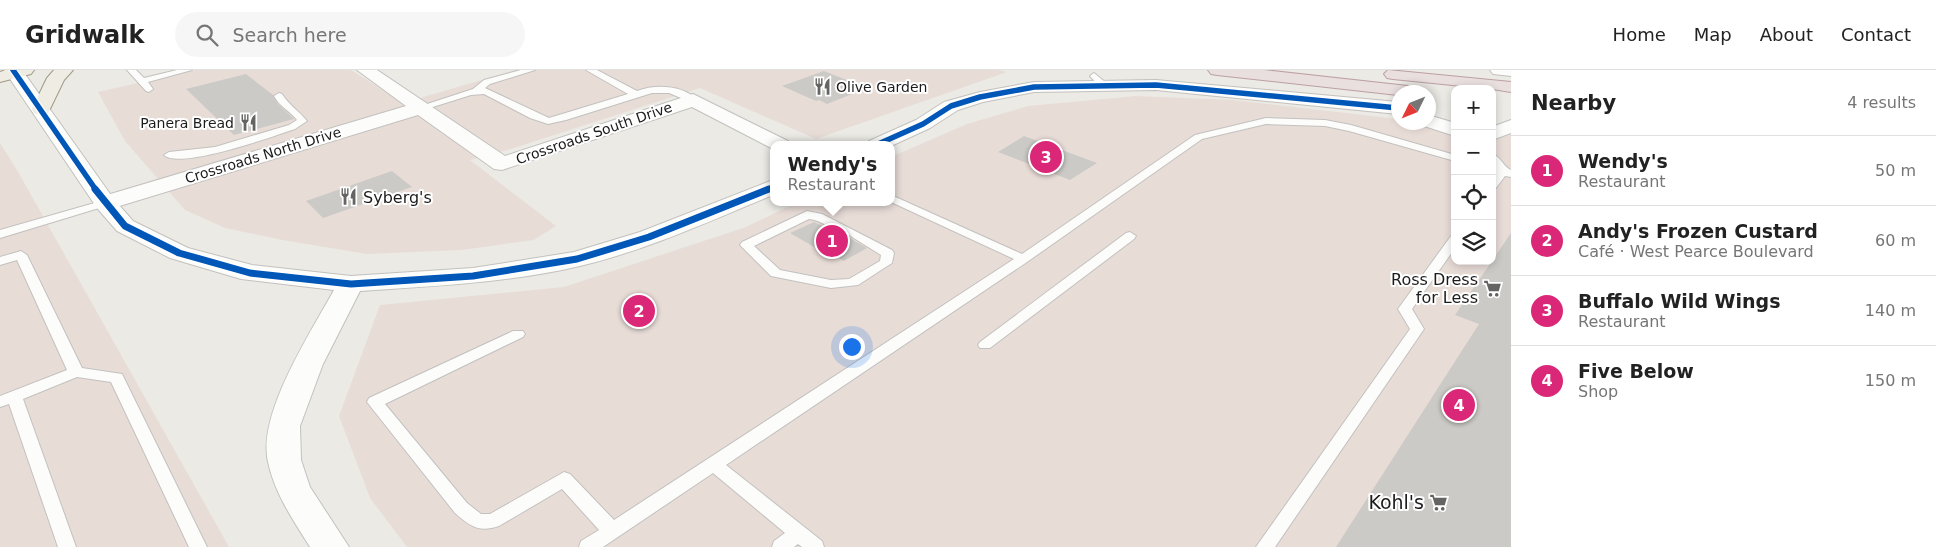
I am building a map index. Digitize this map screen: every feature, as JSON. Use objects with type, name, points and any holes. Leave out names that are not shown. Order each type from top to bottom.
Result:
[{"type":"highway","points":[[1217,70],[1391,89]]},
{"type":"highway","points":[[1354,70],[1511,87]]},
{"type":"highway","points":[[1436,95],[1451,96]]},
{"type":"highway","points":[[1496,100],[1511,102]]},
{"type":"main road","points":[[41,109],[56,78],[64,70]]},
{"type":"street","name":"Crossroads South Drive","points":[[366,70],[502,164],[693,100],[773,141]]},
{"type":"street","points":[[1499,70],[1511,71]]},
{"type":"street","points":[[13,72],[41,109],[105,203],[125,226],[178,253],[250,273],[351,284],[473,276],[577,259],[649,237],[770,189]]},
{"type":"street","points":[[885,141],[923,124],[993,105],[1095,82],[1239,91],[1391,107]]},
{"type":"street","points":[[1375,105],[1391,110]]},
{"type":"street","name":"Crossroads North Drive","points":[[105,203],[420,108]]},
{"type":"street","points":[[1436,112],[1451,114]]},
{"type":"street","points":[[1496,118],[1511,120]]},
{"type":"street","points":[[1436,124],[1451,129]]},
{"type":"street","points":[[1496,132],[1511,126]]},
{"type":"street","points":[[330,547],[294,491],[284,460],[284,426],[308,364],[351,284]]},
{"type":"lane","points":[[130,70],[149,88]]},
{"type":"lane","points":[[142,81],[188,70]]},
{"type":"lane","points":[[420,108],[477,90],[487,82],[531,70]]},
{"type":"lane","points":[[590,70],[636,94]]},
{"type":"lane","points":[[477,90],[494,94],[533,116],[548,120],[563,118],[636,94],[664,89],[671,90],[693,100]]},
{"type":"lane","points":[[169,155],[215,150],[292,127],[302,120],[282,102],[279,96]]},
{"type":"lane","points":[[588,547],[1023,258],[1199,137],[1266,121],[1325,123],[1351,128],[1451,157]]},
{"type":"lane","points":[[895,200],[1023,258]]},
{"type":"lane","points":[[0,234],[105,203]]},
{"type":"lane","points":[[807,215],[818,216],[869,243],[888,253],[886,263],[853,282],[842,284],[776,273],[746,245],[807,215]]},
{"type":"lane","points":[[985,345],[1130,236]]},
{"type":"lane","points":[[1265,547],[1418,329],[1405,309],[1451,245]]},
{"type":"lane","points":[[0,261],[21,255],[76,372]]},
{"type":"lane","points":[[518,334],[375,402],[461,508],[477,521],[493,521],[564,479],[612,531]]},
{"type":"lane","points":[[66,547],[7,399],[76,372],[117,378],[198,547]]},
{"type":"lane","points":[[713,464],[815,547]]},
{"type":"lane","points":[[781,547],[798,533]]},
{"type":"shaded area","points":[[196,70],[351,70],[403,103],[515,70],[998,70],[1007,72],[816,139],[700,88],[511,149],[470,160],[556,226],[534,240],[462,250],[367,254],[282,240],[225,228],[185,210],[125,141],[98,92]]},
{"type":"shaded area","points":[[1136,96],[1233,100],[1391,118],[1391,130],[1436,130],[1436,124],[1451,125],[1451,265],[1496,265],[1496,129],[1511,131],[1511,547],[407,547],[370,498],[339,416],[380,305],[564,287],[746,227],[790,206],[895,206],[895,155],[967,124],[1028,106]]},
{"type":"shaded area","points":[[0,143],[17,170],[229,547],[0,547]]},
{"type":"building","name":"Olive Garden","points":[[824,71],[862,86],[846,92],[852,94],[827,104],[782,86]]},
{"type":"building","points":[[246,74],[273,95],[278,104],[294,119],[234,135],[186,89]]},
{"type":"building","points":[[1024,136],[1097,163],[1070,180],[998,152]]},
{"type":"building","name":"Syberg's","points":[[392,171],[412,187],[323,218],[306,201]]},
{"type":"building","points":[[814,222],[848,237],[867,248],[844,261],[830,253],[828,255],[790,233]]},
{"type":"building","name":"Kohl's","points":[[1511,233],[1511,547],[1336,547],[1479,324],[1455,315],[1489,265],[1496,265],[1496,255]]},
{"type":"cycle path","points":[[13,70],[105,203],[125,226],[179,253],[250,273],[351,284],[473,276],[577,259],[649,237],[770,188]]},
{"type":"cycle path","points":[[885,141],[923,124],[951,106],[980,97],[1034,87],[1156,85],[1391,107]]},
{"type":"place","name":"Olive Garden","points":[[822,87]]},
{"type":"place","name":"Panera Bread","points":[[248,123]]},
{"type":"place","name":"Buffalo Wild Wings","points":[[1046,157]]},
{"type":"place","name":"Syberg's","points":[[349,197]]},
{"type":"place","name":"Wendy's","points":[[832,241]]},
{"type":"place","name":"Ross Dress for Less","points":[[1492,288]]},
{"type":"place","name":"Andy's Frozen Custard","points":[[639,311]]},
{"type":"place","name":"Five Below","points":[[1459,405]]},
{"type":"place","name":"Kohl's","points":[[1438,502]]}]
